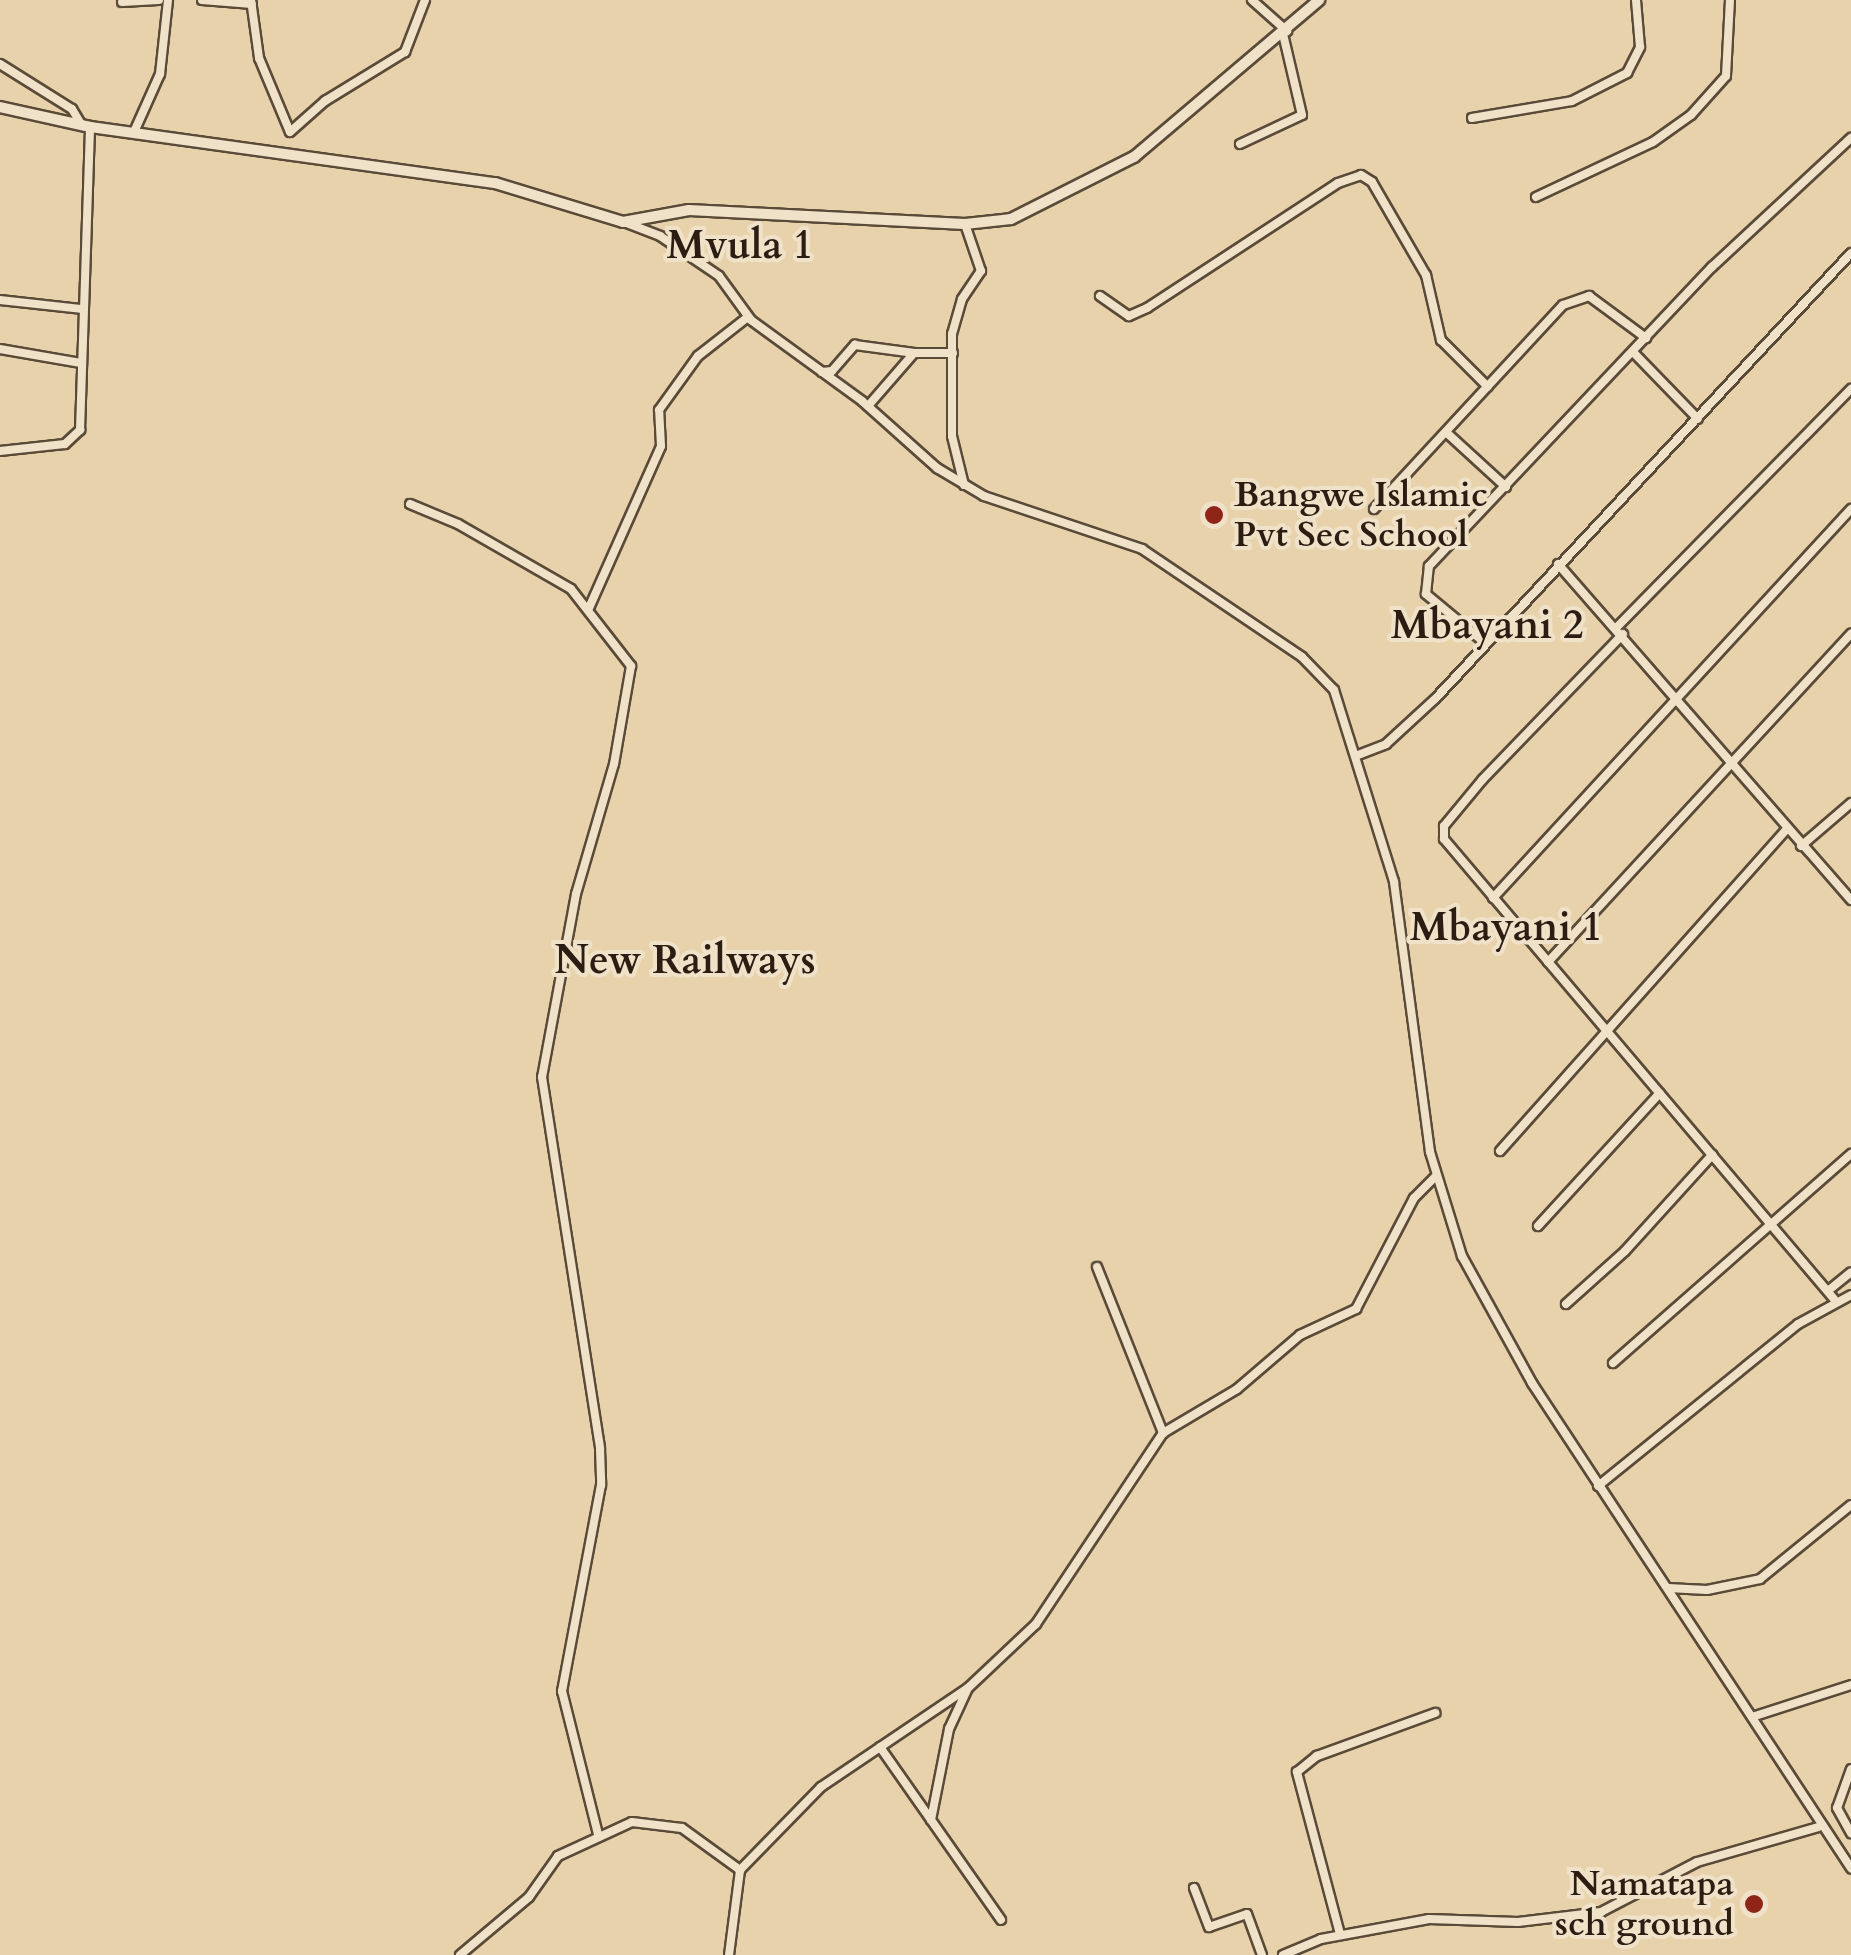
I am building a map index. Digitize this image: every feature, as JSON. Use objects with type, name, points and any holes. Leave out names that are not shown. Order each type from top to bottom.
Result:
[{"type":"street","points":[[122,2],[159,0]]},
{"type":"street","points":[[134,132],[160,74],[168,0]]},
{"type":"street","points":[[202,0],[252,2],[259,58],[290,132],[287,155]]},
{"type":"street","points":[[290,132],[325,101],[405,52],[425,0]]},
{"type":"street","points":[[1240,144],[1302,115],[1285,32],[1252,0]]},
{"type":"street","points":[[622,222],[689,210],[965,224],[1011,219],[1110,172],[1149,147],[1318,0]]},
{"type":"street","points":[[1472,118],[1572,101],[1627,73],[1639,54],[1636,0]]},
{"type":"street","points":[[1536,197],[1654,142],[1691,115],[1726,76],[1730,0]]},
{"type":"street","points":[[0,64],[72,109],[85,126],[82,411],[74,439],[0,451]]},
{"type":"street","points":[[0,107],[85,126],[494,183],[660,236],[719,276],[748,317],[868,406],[964,485],[1128,542],[1302,656],[1334,690],[1358,755],[1394,882],[1398,953],[1435,1177],[1478,1289],[1598,1486],[1755,1716],[1818,1827],[1851,1868]]},
{"type":"street","points":[[1485,643],[1426,594],[1423,574],[1712,267],[1851,138]]},
{"type":"street","points":[[1100,296],[1128,316],[1147,308],[1338,183],[1361,175],[1385,203],[1435,298],[1443,344],[1488,387]]},
{"type":"street","points":[[964,485],[952,436],[953,353],[958,310],[982,271],[965,224]]},
{"type":"street","points":[[1358,755],[1401,732],[1851,253]]},
{"type":"street","points":[[1374,509],[1556,310],[1580,298],[1599,300],[1646,338]]},
{"type":"street","points":[[0,300],[81,309]]},
{"type":"street","points":[[589,608],[661,446],[659,410],[698,356],[748,317]]},
{"type":"street","points":[[822,372],[832,370],[855,345],[914,353],[953,353]]},
{"type":"street","points":[[0,349],[81,363]]},
{"type":"street","points":[[1633,352],[1698,419]]},
{"type":"street","points":[[868,406],[914,353]]},
{"type":"street","points":[[1851,389],[1620,630],[1444,826],[1447,845],[1832,1294],[1851,1295]]},
{"type":"street","points":[[1446,433],[1506,487]]},
{"type":"street","points":[[410,504],[458,524],[571,590],[624,653],[632,685],[576,894],[542,1078],[600,1448],[600,1485],[562,1690],[598,1834]]},
{"type":"street","points":[[1494,898],[1674,695],[1851,509]]},
{"type":"street","points":[[1558,564],[1620,630],[1786,830],[1851,900]]},
{"type":"street","points":[[1548,962],[1730,763],[1847,645],[1851,634]]},
{"type":"street","points":[[1802,846],[1851,804]]},
{"type":"street","points":[[1500,1151],[1786,830]]},
{"type":"street","points":[[1538,1226],[1660,1093]]},
{"type":"street","points":[[1612,1364],[1851,1154]]},
{"type":"street","points":[[1566,1304],[1626,1251],[1712,1155]]},
{"type":"street","points":[[729,1955],[740,1870],[821,1787],[968,1688],[1049,1608],[1163,1434],[1237,1389],[1300,1335],[1356,1310],[1414,1198],[1435,1177]]},
{"type":"street","points":[[1097,1267],[1163,1434]]},
{"type":"street","points":[[1598,1486],[1832,1294],[1851,1272]]},
{"type":"street","points":[[1668,1588],[1707,1590],[1760,1579],[1851,1505]]},
{"type":"street","points":[[1755,1716],[1851,1685]]},
{"type":"street","points":[[931,1820],[950,1730],[968,1688]]},
{"type":"street","points":[[1340,1934],[1297,1772],[1317,1756],[1435,1714]]},
{"type":"street","points":[[880,1747],[1001,1920]]},
{"type":"street","points":[[1851,1769],[1837,1808],[1851,1833]]},
{"type":"street","points":[[460,1955],[538,1889],[558,1856],[598,1834],[640,1820],[670,1822],[740,1870]]},
{"type":"street","points":[[1283,1955],[1340,1934],[1429,1919],[1518,1922],[1601,1912],[1697,1862],[1818,1827]]},
{"type":"street","points":[[1194,1888],[1209,1927],[1248,1914],[1262,1955]]},
{"type":"place","name":"Bangwe Islamic Pvt Sec School","points":[[1214,515]]},
{"type":"place","name":"Namatapa sch ground","points":[[1754,1904]]},
{"type":"district","name":"Mvula 1","points":[[740,246]]},
{"type":"district","name":"Mbayani 2","points":[[1487,626]]},
{"type":"district","name":"Mbayani 1","points":[[1506,928]]},
{"type":"district","name":"New Railways","points":[[685,961]]}]
